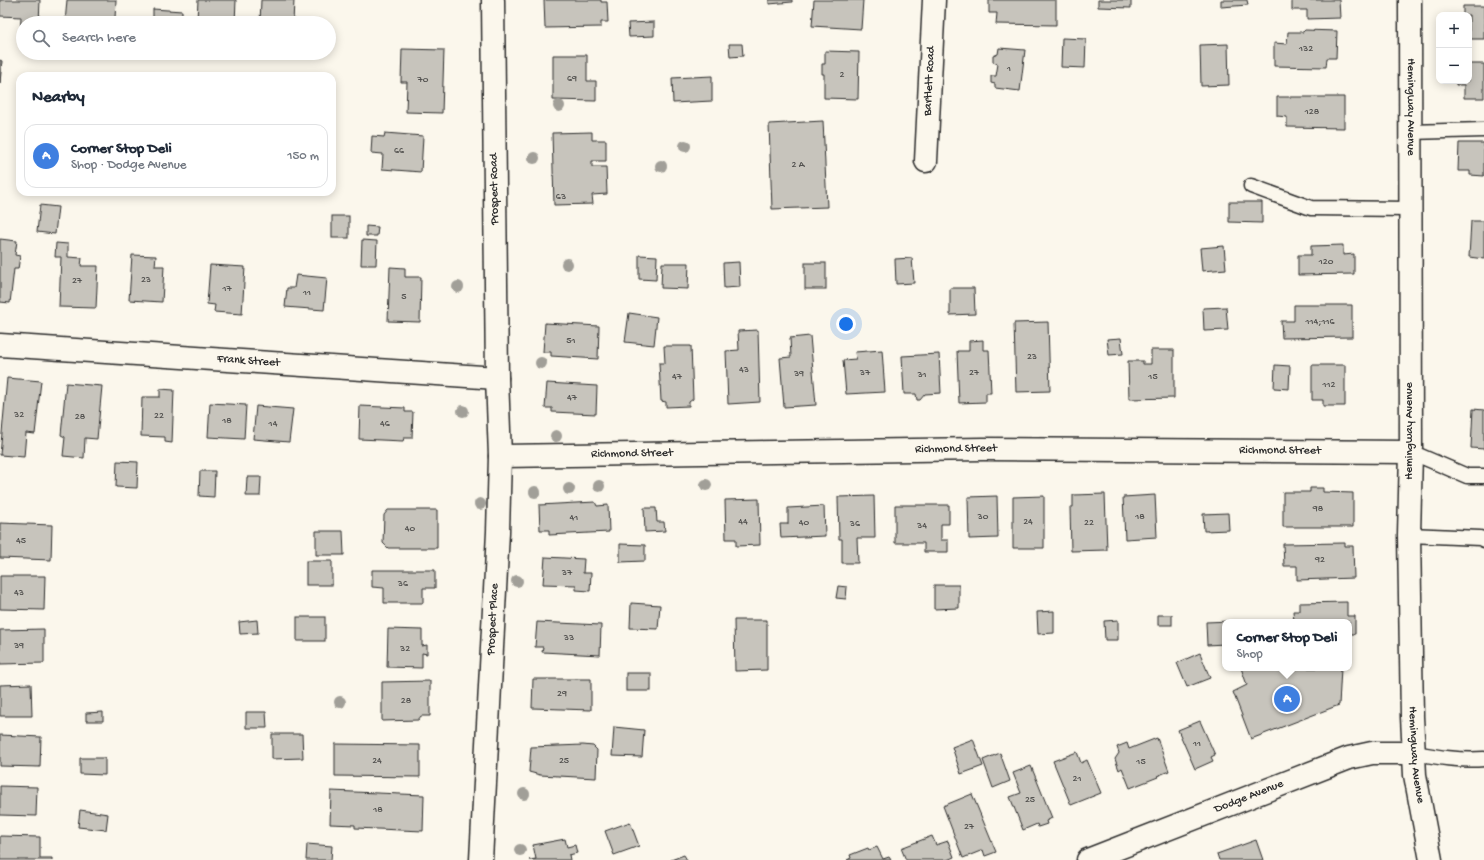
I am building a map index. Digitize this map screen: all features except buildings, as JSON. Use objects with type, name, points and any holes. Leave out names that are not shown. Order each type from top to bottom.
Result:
[{"type":"street","name":"Prospect Road","points":[[493,0],[497,378]]},
{"type":"street","name":"Bartlett Road","points":[[926,161],[934,0]]},
{"type":"street","name":"Hemingway Avenue","points":[[1410,0],[1411,452],[1409,535],[1414,753],[1415,775],[1431,860]]},
{"type":"street","name":"Frank Street","points":[[0,345],[497,378]]},
{"type":"street","name":"Prospect Place","points":[[481,860],[498,532],[500,456],[497,378]]},
{"type":"street","name":"Richmond Street","points":[[500,456],[983,449],[1411,452]]},
{"type":"street","name":"Dodge Avenue","points":[[1088,860],[1349,758],[1372,754],[1414,753]]},
{"type":"lane","points":[[1410,132],[1484,130]]},
{"type":"lane","points":[[1251,186],[1311,208],[1410,209]]},
{"type":"lane","points":[[1411,452],[1467,476],[1484,476]]},
{"type":"lane","points":[[1409,535],[1480,538],[1484,540]]},
{"type":"lane","points":[[1414,753],[1447,759],[1484,759]]},
{"type":"place","name":"Corner Stop Deli","points":[[1287,699]]}]
